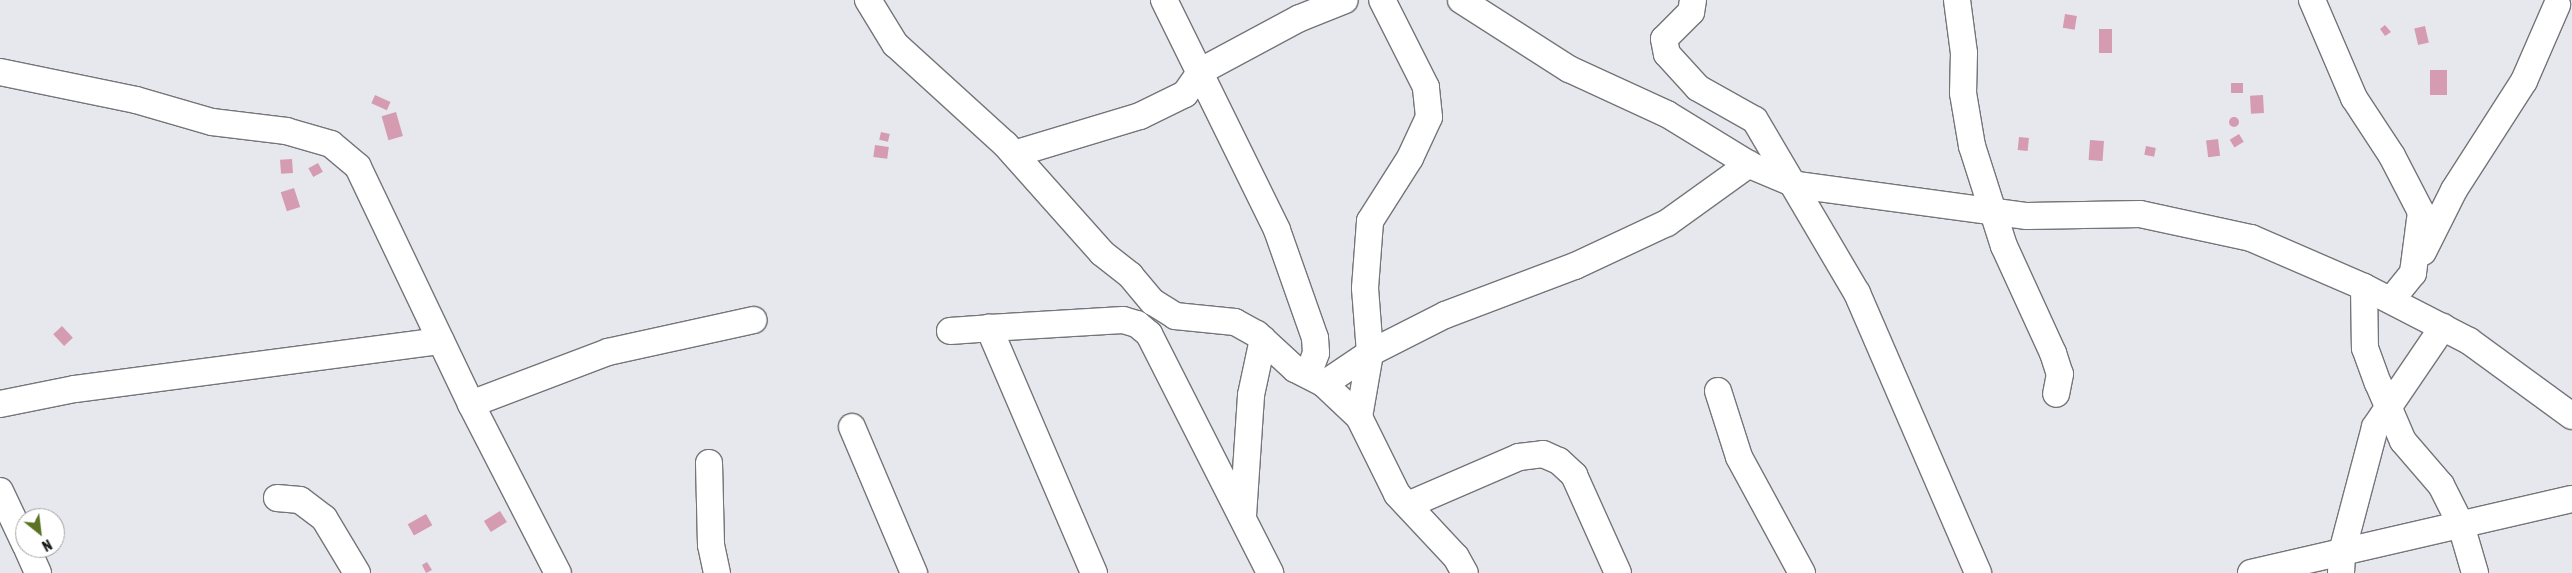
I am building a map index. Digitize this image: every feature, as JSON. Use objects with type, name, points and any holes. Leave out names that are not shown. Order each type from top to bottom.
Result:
[{"type":"street","points":[[868,0],[895,44],[1014,154],[1102,253],[1130,275],[1153,302],[1175,316],[1236,322],[1263,339],[1316,379],[1359,417],[1397,494],[1456,556],[1465,573]]},
{"type":"street","points":[[1164,0],[1201,71],[1277,230],[1310,317],[1316,353],[1316,379]]},
{"type":"street","points":[[1014,154],[1140,116],[1185,94],[1201,71],[1300,18],[1345,0]]},
{"type":"street","points":[[1359,417],[1370,353],[1365,288],[1370,221],[1410,158],[1428,117],[1426,87],[1382,0]]},
{"type":"street","points":[[1461,0],[1569,69],[1667,114],[1749,164],[1793,183],[1850,195],[1993,213],[2140,214],[2198,224],[2252,238],[2364,287],[2443,327],[2524,378],[2572,416]]},
{"type":"street","points":[[1693,0],[1691,12],[1664,39],[1667,54],[1698,88],[1755,120],[1793,183],[1857,293],[1978,573]]},
{"type":"street","points":[[1957,0],[1968,122],[1993,213],[2060,374],[2056,394]]},
{"type":"street","points":[[2312,0],[2354,98],[2392,156],[2421,212],[2412,273]]},
{"type":"street","points":[[2391,300],[2412,273],[2454,190],[2524,81],[2557,5]]},
{"type":"street","points":[[0,72],[136,100],[212,122],[286,130],[330,144],[358,167],[470,404],[558,573]]},
{"type":"street","points":[[1316,379],[1445,316],[1626,244],[1667,223],[1749,164]]},
{"type":"street","points":[[2364,287],[2365,348],[2387,405],[2403,441],[2433,471],[2461,525],[2475,573]]},
{"type":"street","points":[[1137,324],[1153,302]]},
{"type":"street","points":[[470,404],[608,352],[754,320]]},
{"type":"street","points":[[950,331],[1105,320],[1137,324],[1149,334],[1243,516],[1270,573]]},
{"type":"street","points":[[2342,563],[2375,428],[2387,405],[2443,327]]},
{"type":"street","points":[[989,328],[1094,573]]},
{"type":"street","points":[[1243,516],[1251,395],[1263,339]]},
{"type":"street","points":[[0,404],[76,389],[441,341]]},
{"type":"street","points":[[1718,391],[1739,457],[1802,573]]},
{"type":"street","points":[[852,427],[914,573]]},
{"type":"street","points":[[1408,505],[1519,457],[1544,454],[1560,462],[1574,475],[1618,573]]},
{"type":"street","points":[[709,463],[711,546],[717,573]]},
{"type":"street","points":[[0,491],[15,523]]},
{"type":"street","points":[[277,498],[300,500],[324,518],[357,573]]},
{"type":"street","points":[[2251,573],[2342,563],[2461,525],[2572,499]]},
{"type":"street","points":[[31,558],[38,573]]},
{"type":"building","points":[[2065,14],[2077,16],[2075,30],[2063,28]]},
{"type":"building","points":[[2385,25],[2391,32],[2385,36],[2380,29]]},
{"type":"building","points":[[2425,26],[2429,43],[2418,45],[2414,28]]},
{"type":"building","points":[[2099,29],[2112,29],[2112,53],[2099,53]]},
{"type":"building","points":[[2430,70],[2447,70],[2447,95],[2430,95]]},
{"type":"building","points":[[2231,83],[2243,83],[2243,93],[2231,93]]},
{"type":"building","points":[[375,95],[391,102],[387,110],[371,103]]},
{"type":"building","points":[[2263,95],[2264,113],[2251,114],[2250,96]]},
{"type":"building","points":[[396,112],[403,136],[388,140],[382,116]]},
{"type":"building","points":[[2234,117],[2239,122],[2234,127],[2229,122]]},
{"type":"building","points":[[881,132],[890,134],[888,142],[879,140]]},
{"type":"building","points":[[2239,134],[2244,142],[2234,147],[2230,140]]},
{"type":"building","points":[[2019,137],[2029,138],[2028,151],[2018,150]]},
{"type":"building","points":[[2218,139],[2220,156],[2208,157],[2206,140]]},
{"type":"building","points":[[2090,140],[2104,141],[2103,161],[2089,160]]},
{"type":"building","points":[[875,145],[889,147],[887,159],[873,157]]},
{"type":"building","points":[[2146,146],[2156,148],[2154,157],[2144,155]]},
{"type":"building","points":[[292,159],[293,173],[281,174],[280,160]]},
{"type":"building","points":[[318,163],[323,172],[313,177],[308,168]]},
{"type":"building","points":[[294,188],[300,207],[287,211],[281,192]]},
{"type":"building","points":[[62,326],[73,338],[64,346],[53,334]]},
{"type":"building","points":[[500,511],[507,522],[491,532],[484,521]]},
{"type":"building","points":[[426,514],[432,525],[414,536],[408,524]]},
{"type":"building","points":[[427,562],[432,570],[426,573],[422,565]]}]
